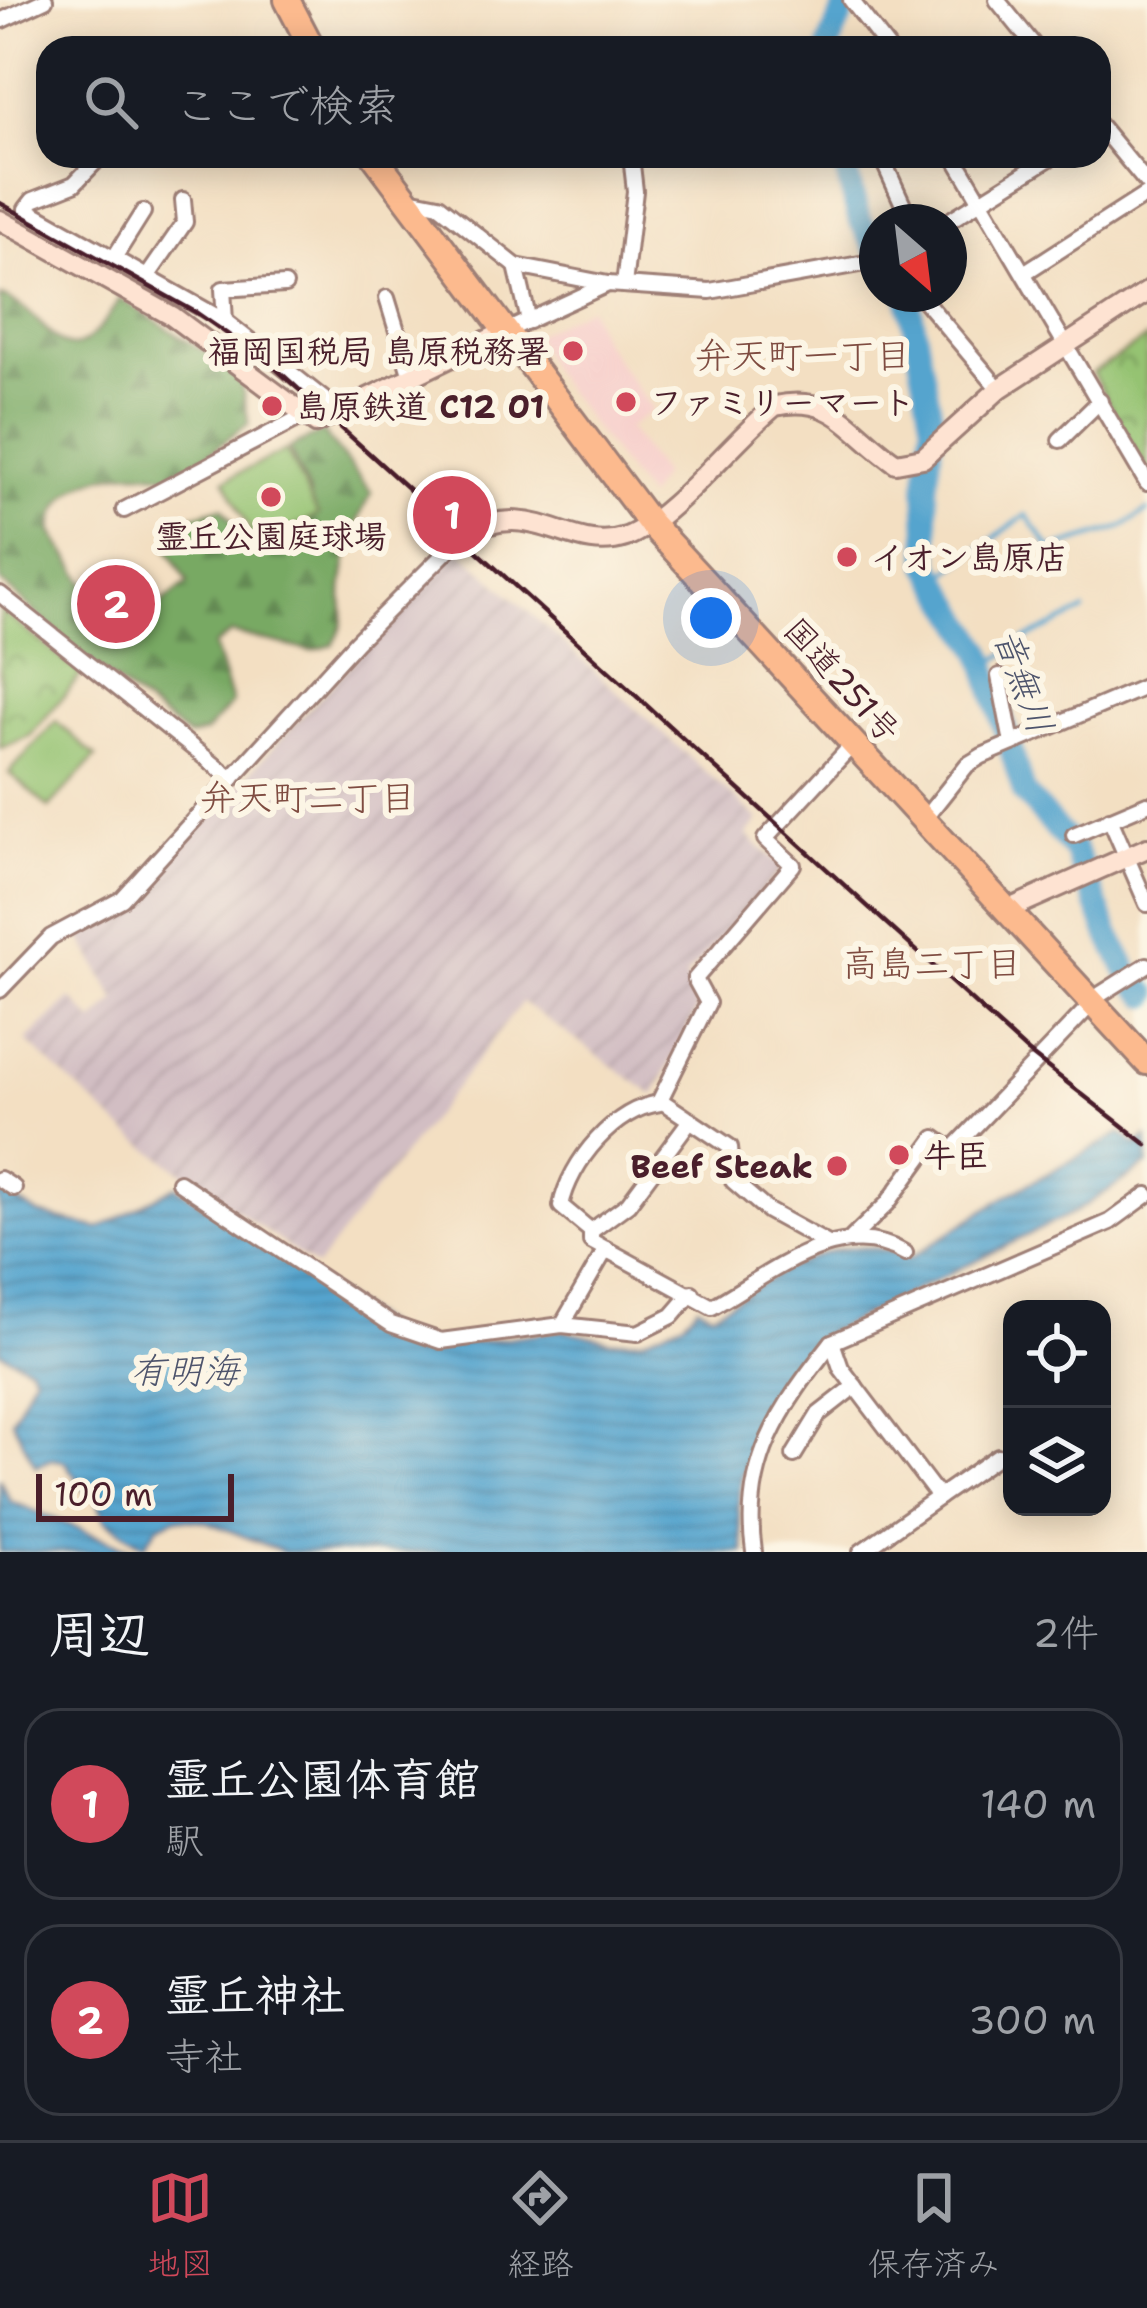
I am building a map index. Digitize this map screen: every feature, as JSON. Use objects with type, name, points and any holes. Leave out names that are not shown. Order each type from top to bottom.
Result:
[{"type":"highway","points":[[287,0],[306,36]]},
{"type":"highway","name":"国道251号","points":[[384,168],[517,326],[650,523],[1147,1062]]},
{"type":"street","points":[[0,22],[45,0]]},
{"type":"street","points":[[997,0],[1026,36]]},
{"type":"street","points":[[853,1],[879,36]]},
{"type":"street","points":[[1111,140],[1147,183]]},
{"type":"street","points":[[89,168],[74,184],[34,200],[26,209],[225,321],[340,412]]},
{"type":"street","points":[[616,284],[635,191],[632,168]]},
{"type":"street","points":[[886,168],[903,204]]},
{"type":"street","points":[[961,168],[1147,483]]},
{"type":"street","points":[[967,209],[1034,168]]},
{"type":"street","points":[[1024,273],[1147,194]]},
{"type":"street","points":[[410,199],[440,206],[516,266],[616,284],[710,291],[859,264]]},
{"type":"street","points":[[147,277],[187,229],[183,200]]},
{"type":"street","points":[[113,258],[143,212]]},
{"type":"street","points":[[0,220],[172,316],[316,423],[616,284]]},
{"type":"street","points":[[516,266],[517,326]]},
{"type":"street","points":[[225,321],[224,289],[285,285]]},
{"type":"street","points":[[0,990],[51,937],[122,898],[356,642],[463,535],[515,518],[591,539],[624,538],[650,523],[775,406],[799,401],[823,404],[896,463],[931,451],[1000,389],[1145,296]]},
{"type":"street","points":[[387,298],[412,377]]},
{"type":"street","points":[[934,312],[1000,389]]},
{"type":"street","points":[[1060,440],[1100,401]]},
{"type":"street","points":[[124,510],[305,415]]},
{"type":"street","points":[[0,594],[232,779]]},
{"type":"street","points":[[999,676],[1008,744]]},
{"type":"street","points":[[925,818],[967,765],[1147,686]]},
{"type":"street","points":[[854,743],[765,839],[793,866],[695,979],[708,1004],[660,1103],[616,1122],[578,1166],[562,1206],[591,1231],[591,1241],[712,1307],[828,1244],[852,1238],[883,1241],[905,1253]]},
{"type":"street","points":[[1074,835],[1147,804]]},
{"type":"street","points":[[1110,819],[1147,904]]},
{"type":"street","points":[[1009,909],[1147,848]]},
{"type":"street","points":[[852,1238],[887,1204],[935,1138],[952,1150],[1101,994],[1147,964]]},
{"type":"street","points":[[660,1103],[733,1151],[733,1181],[768,1211],[828,1244]]},
{"type":"street","points":[[591,1231],[628,1204],[688,1123]]},
{"type":"street","points":[[179,1182],[398,1328],[452,1341],[562,1324],[638,1334],[672,1316],[692,1293]]},
{"type":"street","points":[[754,1552],[749,1515],[754,1469],[771,1425],[832,1342],[1110,1222],[1147,1195]]},
{"type":"street","points":[[562,1324],[606,1249]]},
{"type":"street","points":[[832,1342],[855,1386],[939,1497]]},
{"type":"street","points":[[794,1455],[819,1414],[855,1386]]},
{"type":"street","points":[[861,1552],[998,1456]]},
{"type":"shaded area","points":[[589,307],[602,340],[653,410],[628,428],[662,474],[647,498],[551,371],[534,335]]},
{"type":"shaded area","points":[[458,548],[759,820],[747,835],[783,868],[686,976],[697,1009],[654,1095],[522,1002],[316,1267],[127,1133],[26,1041],[71,998],[94,1022],[116,1000],[77,931],[110,924]]},
{"type":"green space","points":[[0,296],[71,346],[84,342],[100,327],[120,298],[239,374],[249,423],[175,479],[138,472],[98,478],[80,486],[56,513],[52,532],[117,631],[126,631],[188,582],[166,545],[191,516],[222,507],[242,535],[306,504],[310,496],[289,448],[323,432],[372,493],[350,547],[343,582],[343,620],[333,645],[311,651],[231,633],[214,646],[232,703],[205,733],[189,737],[99,670],[0,581]]},
{"type":"green space","points":[[1147,338],[1147,473],[1092,373]]},
{"type":"green space","name":"霊丘公園庭球場","points":[[286,450],[318,515],[257,545],[225,480]]},
{"type":"green space","points":[[0,610],[82,674],[30,736],[0,748]]},
{"type":"green space","points":[[56,721],[96,757],[49,808],[9,773]]},
{"type":"water","name":"有明海","points":[[1121,1133],[1137,1145],[1147,1137],[1147,1165],[1077,1211],[817,1338],[768,1410],[742,1475],[738,1505],[744,1552],[284,1552],[205,1521],[176,1518],[158,1526],[144,1546],[105,1520],[95,1494],[90,1497],[64,1461],[51,1459],[36,1467],[12,1420],[34,1375],[30,1367],[0,1352],[0,1191],[38,1214],[99,1229],[176,1186],[394,1333],[444,1347],[563,1330],[611,1341],[643,1339],[684,1321],[697,1306],[712,1313],[783,1271],[832,1251],[883,1249],[909,1259],[1003,1198]]},
{"type":"water","points":[[0,1478],[10,1501],[137,1552],[0,1552]]},
{"type":"waterway","name":"音無川","points":[[833,36],[846,4]]},
{"type":"waterway","name":"音無川","points":[[845,168],[859,218]]},
{"type":"waterway","name":"音無川","points":[[911,312],[933,425],[926,489],[929,565],[982,652],[1024,793],[1075,850],[1107,931],[1132,980],[1147,995]]},
{"type":"waterway","points":[[938,579],[1026,515],[1051,549],[1120,528],[1147,511]]},
{"type":"waterway","points":[[987,667],[1024,640],[1084,611]]},
{"type":"railway","points":[[0,203],[197,313],[272,365],[1028,1052],[1147,1145]]},
{"type":"place","name":"福岡国税局 島原税務署","points":[[573,351]]},
{"type":"place","name":"ファミリーマート","points":[[626,402]]},
{"type":"place","name":"島原鉄道 C12 01","points":[[272,406]]},
{"type":"place","name":"霊丘公園庭球場","points":[[271,497]]},
{"type":"place","name":"霊丘公園体育館","points":[[452,515]]},
{"type":"place","name":"イオン島原店","points":[[847,557]]},
{"type":"place","name":"霊丘神社","points":[[116,604]]},
{"type":"place","name":"牛臣","points":[[899,1155]]},
{"type":"place","name":"Beef Steak","points":[[837,1166]]},
{"type":"district","name":"弁天町一丁目","points":[[803,355]]},
{"type":"district","name":"弁天町二丁目","points":[[308,797]]},
{"type":"district","name":"高島二丁目","points":[[932,963]]}]
